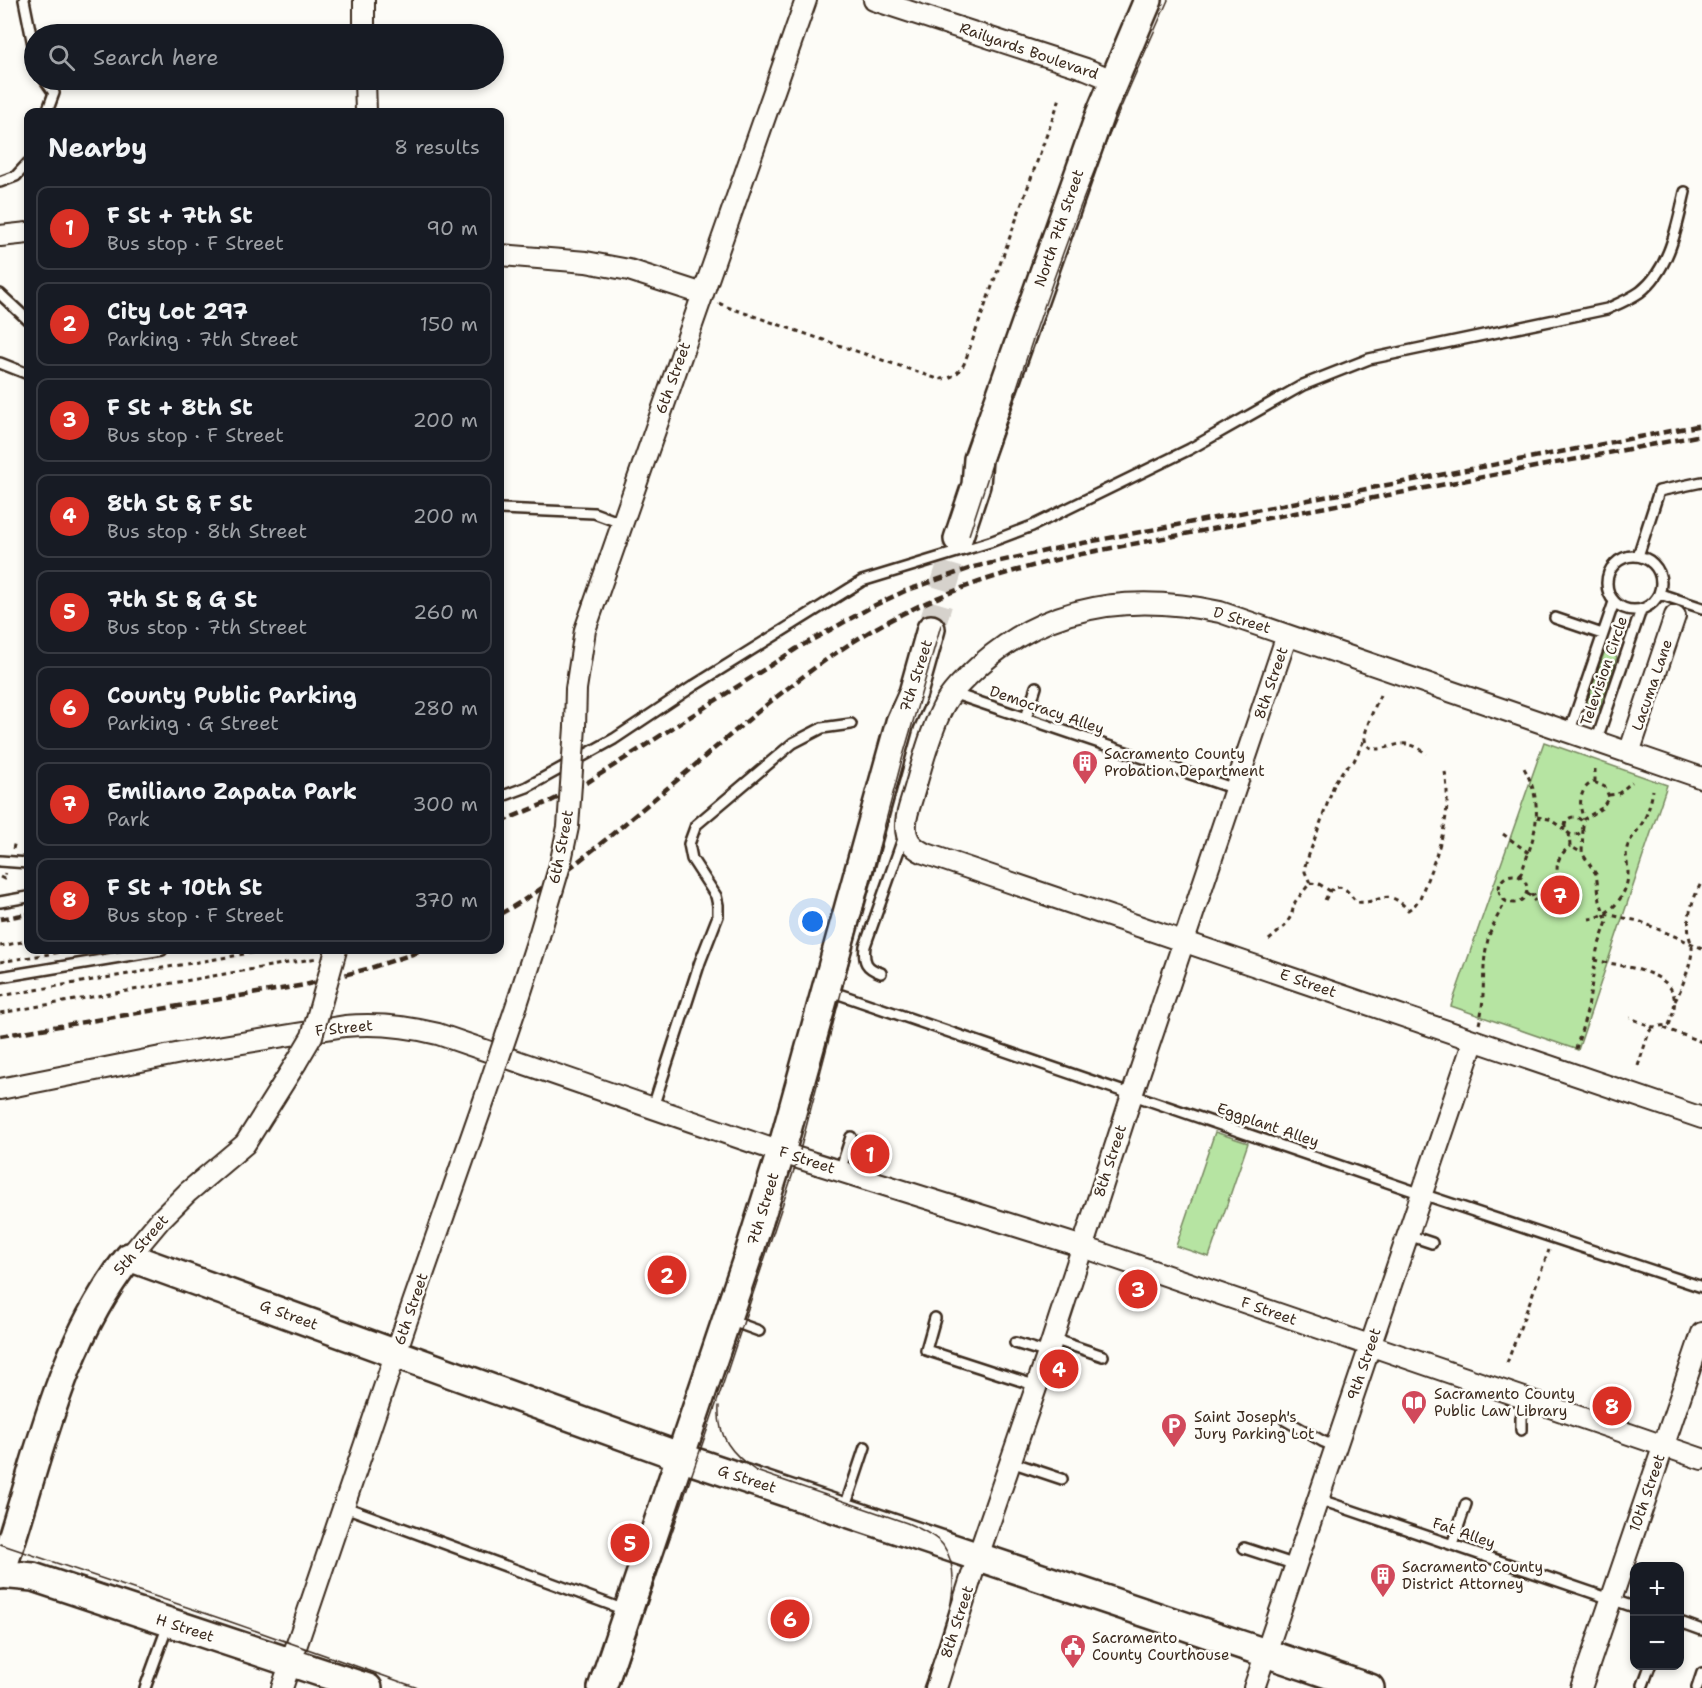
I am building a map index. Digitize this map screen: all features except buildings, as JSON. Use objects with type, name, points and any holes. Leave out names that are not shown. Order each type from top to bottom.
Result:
[{"type":"main road","name":"North 7th Street","points":[[949,543],[976,485],[978,459],[1065,208],[1100,114],[1148,0]]},
{"type":"main road","name":"7th Street","points":[[602,1688],[781,1152],[900,722],[913,693],[922,633]]},
{"type":"main road","name":"G Street","points":[[129,1257],[680,1456],[1370,1688]]},
{"type":"main road","name":"5th Street","points":[[0,1575],[56,1391],[107,1284],[129,1257]]},
{"type":"main road","name":"H Street","points":[[0,1575],[33,1577],[368,1688]]},
{"type":"street","points":[[364,0],[364,24]]},
{"type":"street","name":"6th Street","points":[[282,1688],[517,1004],[560,865],[568,827],[576,689],[585,630],[806,0]]},
{"type":"street","name":"Railyards Boulevard","points":[[874,0],[1086,69],[1115,81]]},
{"type":"street","points":[[365,90],[366,108]]},
{"type":"street","points":[[0,236],[24,233]]},
{"type":"street","points":[[504,255],[586,262],[629,270],[704,294]]},
{"type":"street","name":"D Street","points":[[910,841],[909,808],[942,708],[952,693],[997,650],[1048,621],[1077,611],[1131,602],[1191,606],[1220,612],[1702,778]]},
{"type":"street","name":"Lacuma Lane","points":[[1629,753],[1675,616]]},
{"type":"street","name":"8th Street","points":[[936,1688],[978,1556],[1051,1346],[1132,1095],[1287,635]]},
{"type":"street","name":"E Street","points":[[910,841],[1184,941],[1702,1118]]},
{"type":"street","name":"5th Street","points":[[129,1257],[160,1220],[188,1192],[245,1144],[297,1064],[312,1036],[330,954]]},
{"type":"street","name":"F Street","points":[[0,1089],[255,1040],[345,1026],[392,1024],[438,1034],[781,1152],[1083,1247],[1702,1459]]},
{"type":"street","name":"9th Street","points":[[1254,1688],[1474,1040]]},
{"type":"street","name":"10th Street","points":[[1581,1688],[1702,1333]]},
{"type":"lane","points":[[24,0],[29,24]]},
{"type":"lane","points":[[48,108],[54,93],[52,90]]},
{"type":"lane","points":[[0,182],[16,176],[24,167]]},
{"type":"lane","points":[[504,796],[527,787],[614,739],[695,685],[862,581],[990,542],[1032,526],[1191,449],[1303,385],[1369,358],[1607,309],[1641,291],[1661,269],[1675,233],[1685,192]]},
{"type":"lane","points":[[0,294],[24,316]]},
{"type":"lane","points":[[0,363],[24,372]]},
{"type":"lane","points":[[1702,482],[1659,491],[1638,556],[1653,563],[1658,570],[1661,578],[1660,594],[1702,608]]},
{"type":"lane","points":[[504,509],[594,513],[621,523]]},
{"type":"lane","name":"Television Circle","points":[[1638,556],[1622,559],[1610,571],[1607,587],[1614,602],[1627,609],[1641,610],[1655,601],[1660,594]]},
{"type":"lane","name":"Television Circle","points":[[1569,733],[1614,602]]},
{"type":"lane","name":"Television Circle","points":[[1596,742],[1641,610]]},
{"type":"lane","points":[[1555,618],[1602,634]]},
{"type":"lane","points":[[1026,718],[1036,687]]},
{"type":"lane","name":"Democracy Alley","points":[[952,693],[1235,789]]},
{"type":"lane","points":[[652,1107],[700,962],[718,916],[716,896],[692,859],[689,844],[696,825],[793,743],[822,728],[851,724]]},
{"type":"lane","points":[[881,974],[867,967],[864,956],[910,841]]},
{"type":"lane","points":[[0,861],[24,863]]},
{"type":"lane","points":[[0,902],[24,898]]},
{"type":"lane","points":[[0,976],[137,954]]},
{"type":"lane","name":"Eggplant Alley","points":[[825,989],[1422,1194],[1702,1287]]},
{"type":"lane","points":[[840,1171],[851,1137]]},
{"type":"lane","points":[[1408,1235],[1432,1243]]},
{"type":"lane","points":[[936,1318],[926,1350],[1037,1386]]},
{"type":"lane","points":[[726,1320],[759,1331]]},
{"type":"lane","points":[[1015,1343],[1051,1346],[1102,1356]]},
{"type":"lane","points":[[1521,1430],[1521,1418],[1526,1398]]},
{"type":"lane","points":[[1285,1420],[1336,1447]]},
{"type":"lane","points":[[843,1511],[865,1447]]},
{"type":"lane","points":[[1011,1462],[1062,1479]]},
{"type":"lane","name":"Fat Alley","points":[[1318,1499],[1630,1605]]},
{"type":"lane","points":[[1452,1545],[1466,1504]]},
{"type":"lane","points":[[345,1507],[627,1610]]},
{"type":"lane","points":[[1244,1548],[1296,1565]]},
{"type":"lane","points":[[145,1688],[169,1623]]},
{"type":"lane","points":[[1684,1623],[1702,1630]]},
{"type":"lane","points":[[1643,1685],[1648,1670]]},
{"type":"lane","points":[[1697,1688],[1702,1673]]},
{"type":"path","points":[[704,294],[727,307],[935,378],[946,379],[957,375],[964,364],[1060,98]]},
{"type":"path","points":[[1310,883],[1305,866],[1330,792],[1339,774],[1354,760],[1365,738],[1380,694]]},
{"type":"path","points":[[1365,738],[1369,746],[1377,749],[1384,750],[1405,744],[1414,746],[1427,754]]},
{"type":"path","points":[[1520,876],[1534,839],[1537,817],[1535,793],[1524,768]]},
{"type":"path","points":[[1595,782],[1596,770]]},
{"type":"path","points":[[1325,900],[1334,888],[1344,888],[1357,902],[1366,903],[1387,897],[1400,902],[1408,910],[1414,906],[1420,898],[1446,823],[1448,796],[1445,772]]},
{"type":"path","points":[[1583,820],[1602,808],[1608,801],[1609,795],[1605,787],[1595,782]]},
{"type":"path","points":[[1582,852],[1582,793],[1586,786],[1595,782]]},
{"type":"path","points":[[1609,795],[1618,794],[1632,782]]},
{"type":"path","points":[[1589,919],[1605,914],[1616,904],[1624,891],[1628,877],[1627,848],[1647,815],[1653,790]]},
{"type":"path","points":[[1537,817],[1549,819],[1568,832],[1577,834],[1583,828]]},
{"type":"path","points":[[1570,846],[1566,825],[1570,819],[1575,817],[1583,820]]},
{"type":"path","points":[[1503,834],[1529,853]]},
{"type":"path","points":[[1570,846],[1582,852],[1596,874],[1606,928],[1598,943],[1588,1008],[1576,1049]]},
{"type":"path","points":[[1559,888],[1558,858],[1570,846]]},
{"type":"path","points":[[0,878],[4,879],[5,874]]},
{"type":"path","points":[[1508,876],[1520,876],[1527,885],[1525,898],[1517,903],[1506,901],[1499,891],[1501,882],[1508,876]]},
{"type":"path","points":[[1531,896],[1547,890],[1558,878]]},
{"type":"path","points":[[1630,1018],[1653,1027],[1669,1025],[1674,1002],[1681,992],[1692,951],[1689,914],[1692,900],[1702,880]]},
{"type":"path","points":[[1310,883],[1319,884],[1330,891]]},
{"type":"path","points":[[1269,940],[1289,921],[1295,902],[1310,883]]},
{"type":"path","points":[[1527,893],[1535,901]]},
{"type":"path","points":[[1474,1040],[1483,1005],[1487,946],[1490,933],[1506,901]]},
{"type":"path","points":[[1605,914],[1639,921],[1702,948]]},
{"type":"path","points":[[0,946],[24,942]]},
{"type":"path","points":[[0,962],[49,954]]},
{"type":"path","points":[[0,996],[245,954]]},
{"type":"path","points":[[0,1013],[324,954]]},
{"type":"path","points":[[1594,960],[1633,968],[1659,979],[1672,992],[1674,1002]]},
{"type":"path","points":[[1638,1066],[1653,1027]]},
{"type":"path","points":[[1662,1027],[1702,1042]]},
{"type":"path","points":[[1507,1363],[1553,1237]]},
{"type":"green space","points":[[1608,650],[1613,651],[1617,657],[1599,710],[1586,705],[1604,653]]},
{"type":"green space","points":[[1544,742],[1667,785],[1578,1050],[1451,1006]]},
{"type":"green space","points":[[1215,1132],[1248,1143],[1209,1257],[1176,1246]]},
{"type":"tunnel","points":[[931,629],[958,539]]},
{"type":"tram line","points":[[969,535],[1028,352],[1076,217],[1168,0]]},
{"type":"tram line","points":[[618,1688],[798,1158],[901,763],[941,625]]},
{"type":"tram line","points":[[719,1406],[721,1427],[728,1444],[756,1471],[907,1523],[931,1535],[943,1545],[950,1560],[953,1578],[952,1597],[942,1636],[923,1688]]},
{"type":"tram line","points":[[0,1544],[418,1688]]},
{"type":"railway","points":[[504,820],[551,801],[588,782],[796,649],[873,606],[905,591],[974,567],[1067,546],[1702,425]]},
{"type":"railway","points":[[504,912],[545,886],[588,854],[810,671],[870,631],[925,603],[1018,570],[1091,552],[1702,435]]},
{"type":"railway","points":[[0,919],[24,915]]},
{"type":"railway","points":[[0,1036],[305,985],[413,954]]},
{"type":"place","name":"Sacramento County Probation Department","points":[[1085,786]]},
{"type":"place","name":"Emiliano Zapata Park","points":[[1560,895]]},
{"type":"place","name":"F St + 7th St","points":[[870,1154]]},
{"type":"place","name":"City Lot 297","points":[[667,1275]]},
{"type":"place","name":"F St + 8th St","points":[[1138,1289]]},
{"type":"place","name":"8th St & F St","points":[[1059,1369]]},
{"type":"place","name":"F St + 10th St","points":[[1612,1406]]},
{"type":"place","name":"Sacramento County Public Law Library","points":[[1414,1426]]},
{"type":"place","name":"Saint Joseph's Jury Parking Lot","points":[[1174,1449]]},
{"type":"place","name":"7th St & G St","points":[[630,1543]]},
{"type":"place","name":"Sacramento County District Attorney","points":[[1383,1599]]},
{"type":"place","name":"County Public Parking","points":[[790,1619]]},
{"type":"place","name":"Sacramento County Courthouse","points":[[1073,1670]]}]
